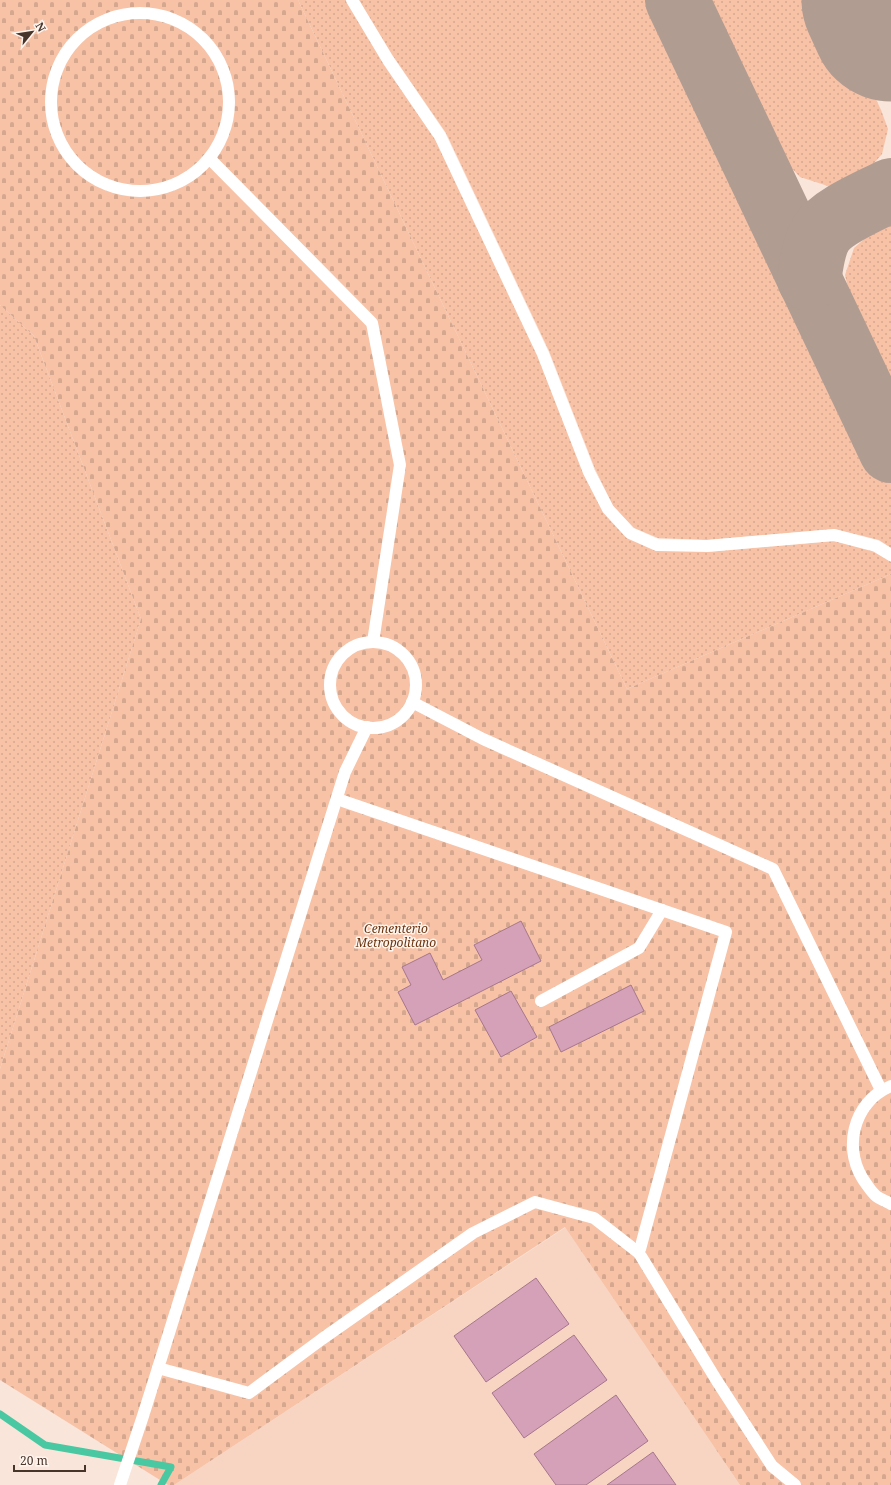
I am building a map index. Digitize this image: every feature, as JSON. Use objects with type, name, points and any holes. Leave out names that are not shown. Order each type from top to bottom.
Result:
[{"type":"lane","points":[[352,0],[388,60],[440,136],[543,354],[589,472],[608,509],[630,533],[657,544],[707,546],[834,535],[876,546],[891,555]]},
{"type":"lane","points":[[144,11],[176,19],[203,38],[222,65],[230,97],[226,130],[211,160],[186,181],[154,192],[121,190],[90,177],[66,154],[53,123],[51,90],[61,58],[82,32],[111,16],[144,11]]},
{"type":"lane","points":[[211,160],[372,323],[400,465],[372,642]]},
{"type":"lane","points":[[372,642],[386,644],[399,650],[409,661],[414,674],[416,688],[412,702],[405,714],[394,722],[380,727],[366,727],[353,723],[341,714],[334,702],[330,689],[331,674],[337,661],[346,651],[358,644],[372,642]]},
{"type":"lane","points":[[412,702],[483,739],[773,869],[886,1088],[864,1107],[854,1129],[852,1153],[860,1176],[875,1195],[891,1204]]},
{"type":"lane","points":[[120,1485],[337,799],[346,772],[366,727]]},
{"type":"lane","points":[[337,799],[726,932],[639,1253]]},
{"type":"lane","points":[[541,1001],[639,948],[662,910]]},
{"type":"lane","points":[[158,1368],[249,1393],[322,1339],[473,1233],[535,1202],[594,1218],[639,1253],[717,1381],[772,1466],[795,1485]]},
{"type":"shaded area","points":[[566,1227],[740,1485],[174,1485]]},
{"type":"green space","name":"Cementerio Metropolitano","points":[[0,0],[298,0],[627,689],[891,574],[891,1485],[740,1485],[565,1227],[174,1485],[168,1485],[0,1380],[0,1069],[141,619],[34,336],[0,305]]},
{"type":"green space","points":[[298,0],[346,0],[383,62],[435,138],[627,537],[707,552],[833,541],[855,545],[874,551],[891,562],[891,574],[627,689]]},
{"type":"green space","points":[[359,0],[653,0],[881,480],[891,476],[891,548],[879,540],[835,529],[707,540],[658,538],[634,528],[613,506],[595,469],[549,351],[446,133],[393,56]]},
{"type":"green space","points":[[710,0],[829,0],[881,110],[888,129],[882,154],[861,178],[828,186],[800,177],[786,162]]},
{"type":"green space","points":[[891,225],[891,382],[851,301],[845,275],[854,248],[876,229]]},
{"type":"green space","points":[[0,305],[34,336],[141,619],[0,1069]]},
{"type":"building","points":[[521,921],[541,961],[415,1025],[398,992],[411,985],[402,967],[430,953],[443,980],[482,960],[474,945]]},
{"type":"building","points":[[631,985],[644,1011],[561,1052],[549,1027]]},
{"type":"building","points":[[511,991],[537,1037],[501,1057],[475,1010]]},
{"type":"building","points":[[536,1278],[569,1324],[486,1382],[454,1336]]},
{"type":"building","points":[[574,1335],[607,1380],[524,1438],[492,1393]]},
{"type":"building","points":[[616,1395],[648,1441],[586,1485],[556,1485],[534,1454]]},
{"type":"building","points":[[653,1452],[676,1485],[607,1485]]},
{"type":"waterway","points":[[0,1414],[45,1445],[171,1467],[161,1485]]},
{"type":"taxiway","points":[[677,0],[891,451]]},
{"type":"taxiway","points":[[809,279],[816,244],[826,227],[853,209],[891,190]]},
{"type":"runway","points":[[881,0],[891,22]]}]
